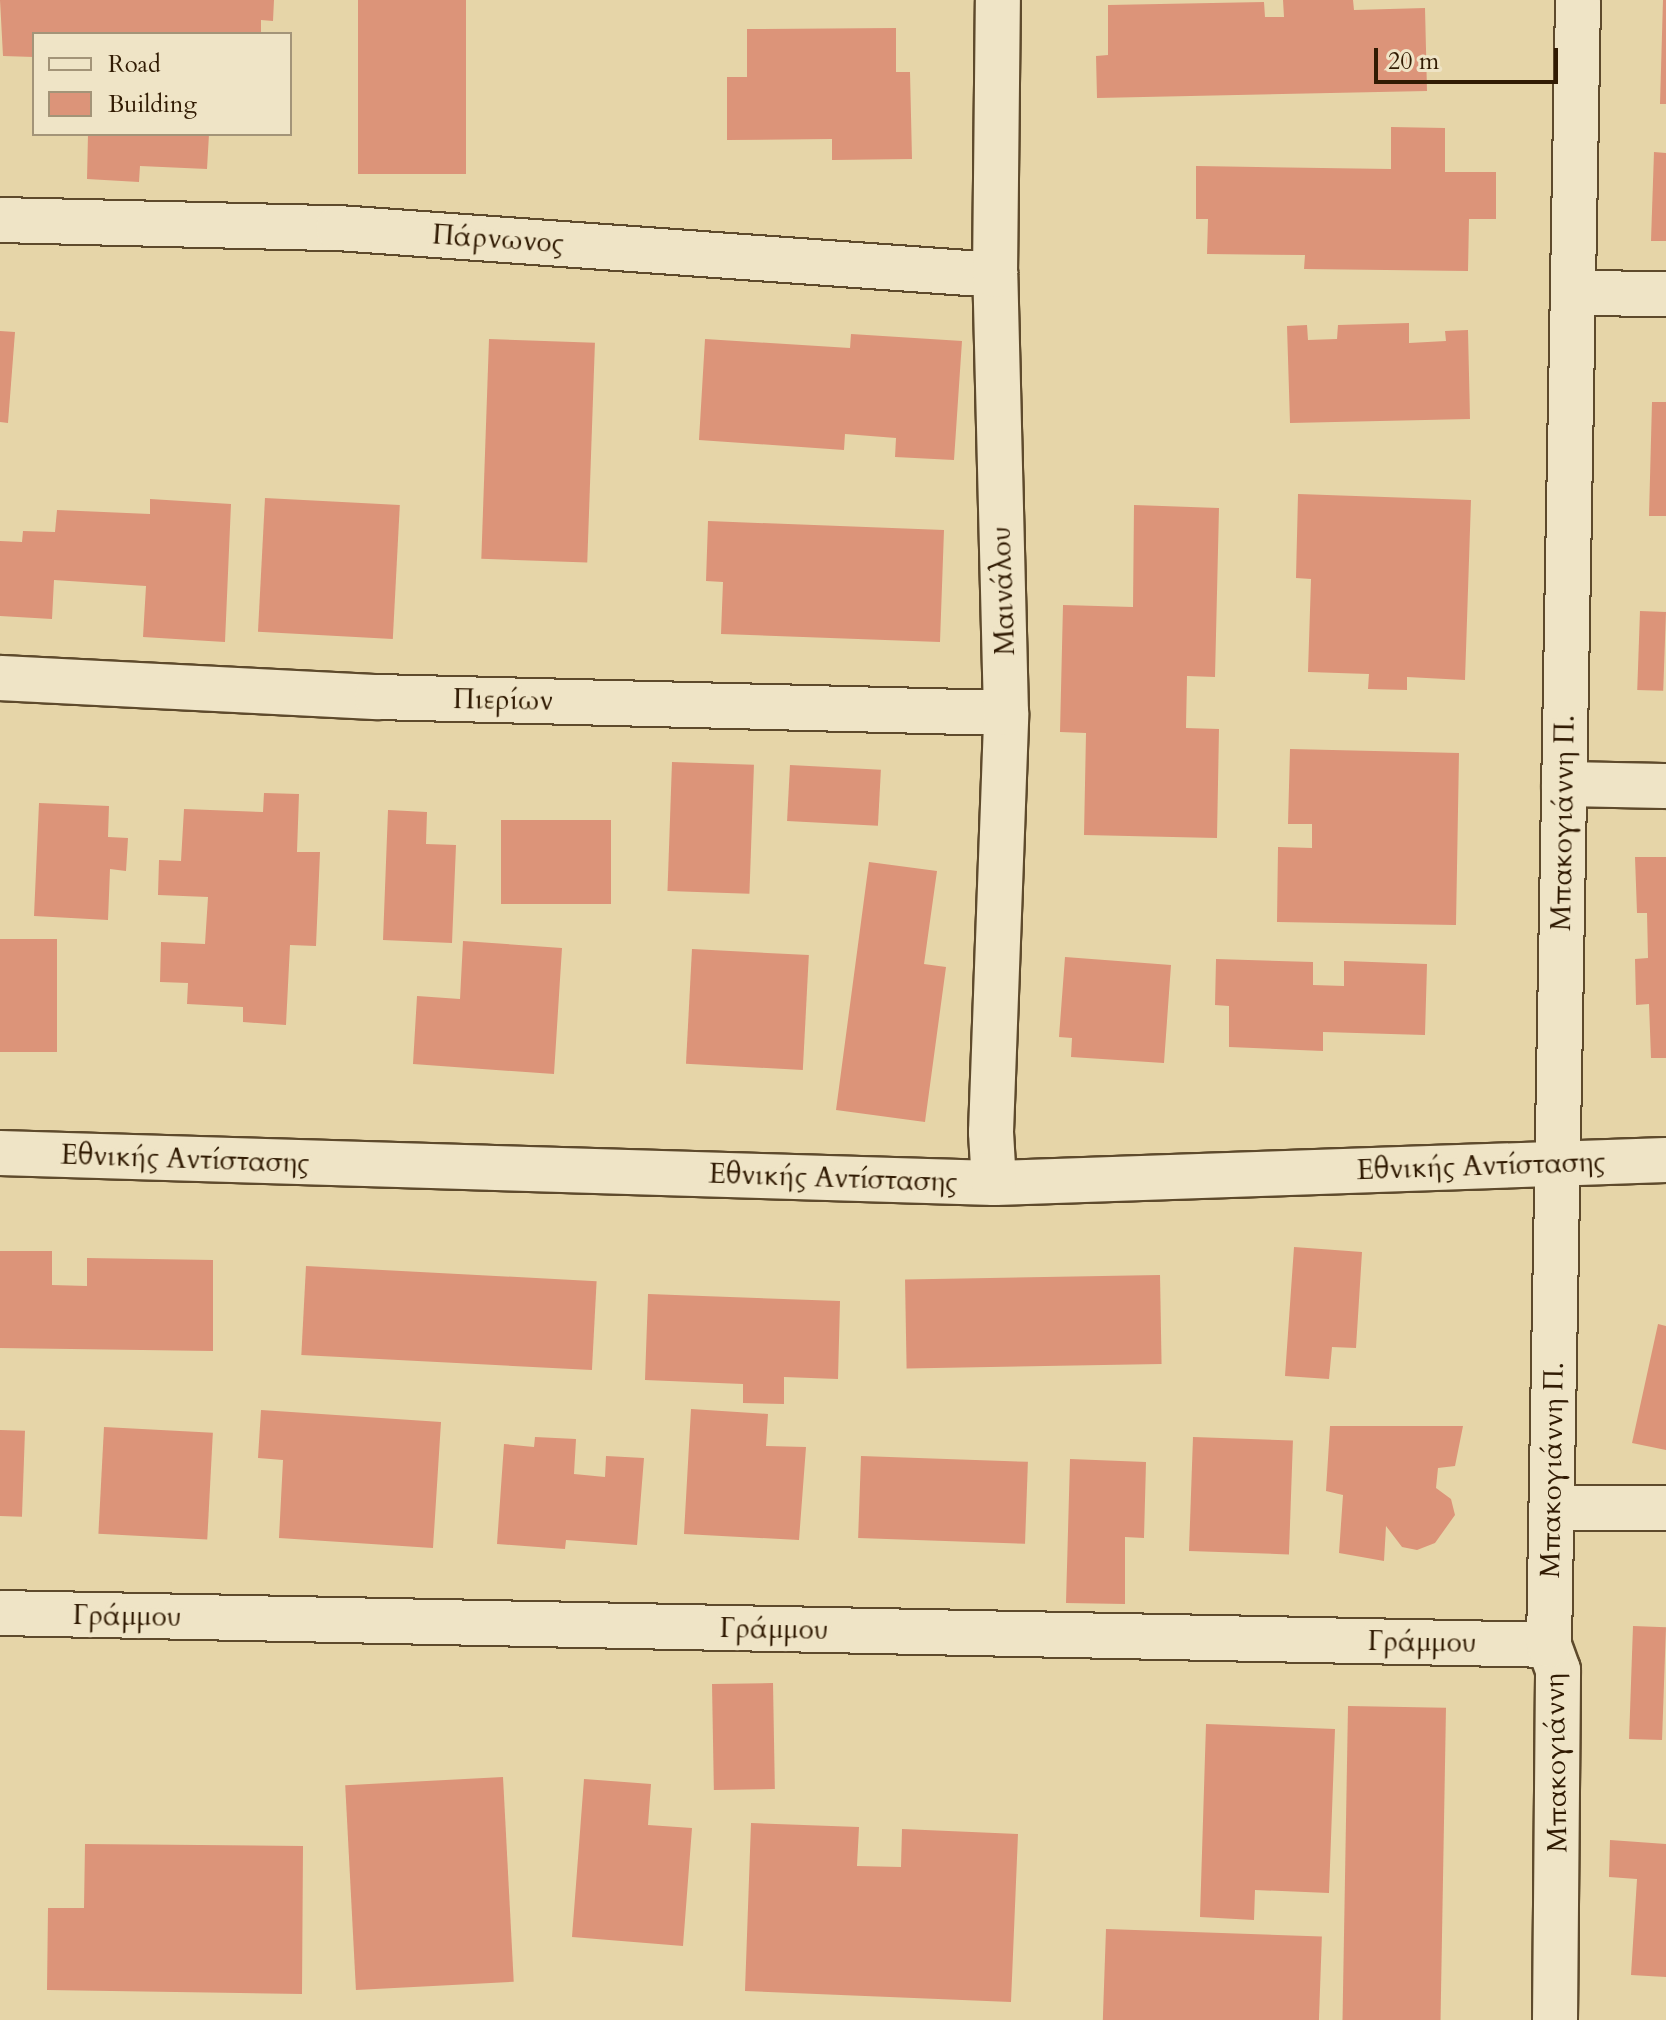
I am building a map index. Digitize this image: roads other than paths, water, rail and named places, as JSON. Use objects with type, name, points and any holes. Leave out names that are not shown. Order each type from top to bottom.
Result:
[{"type":"street","name":"Μαινάλου","points":[[994,1183],[991,1132],[1006,713],[995,275],[998,0]]},
{"type":"street","name":"Μπακογιάννη Π.","points":[[1549,1645],[1578,0]]},
{"type":"street","name":"Πάρνωνος","points":[[0,220],[338,228],[995,275]]},
{"type":"street","points":[[1573,293],[1666,294]]},
{"type":"street","name":"Πιερίων","points":[[0,678],[377,697],[1006,713]]},
{"type":"street","points":[[1564,784],[1666,786]]},
{"type":"street","name":"Εθνικής Αντίστασης","points":[[0,1153],[994,1183],[1666,1160]]},
{"type":"street","points":[[1552,1508],[1666,1508]]},
{"type":"street","name":"Γράμμου","points":[[0,1613],[1549,1645]]},
{"type":"street","name":"Μπακογιάννη","points":[[1532,2020],[1536,1669],[1549,1645]]},
{"type":"street","name":"Μπακογιάννη","points":[[1549,1645],[1558,1670],[1555,2020]]}]
